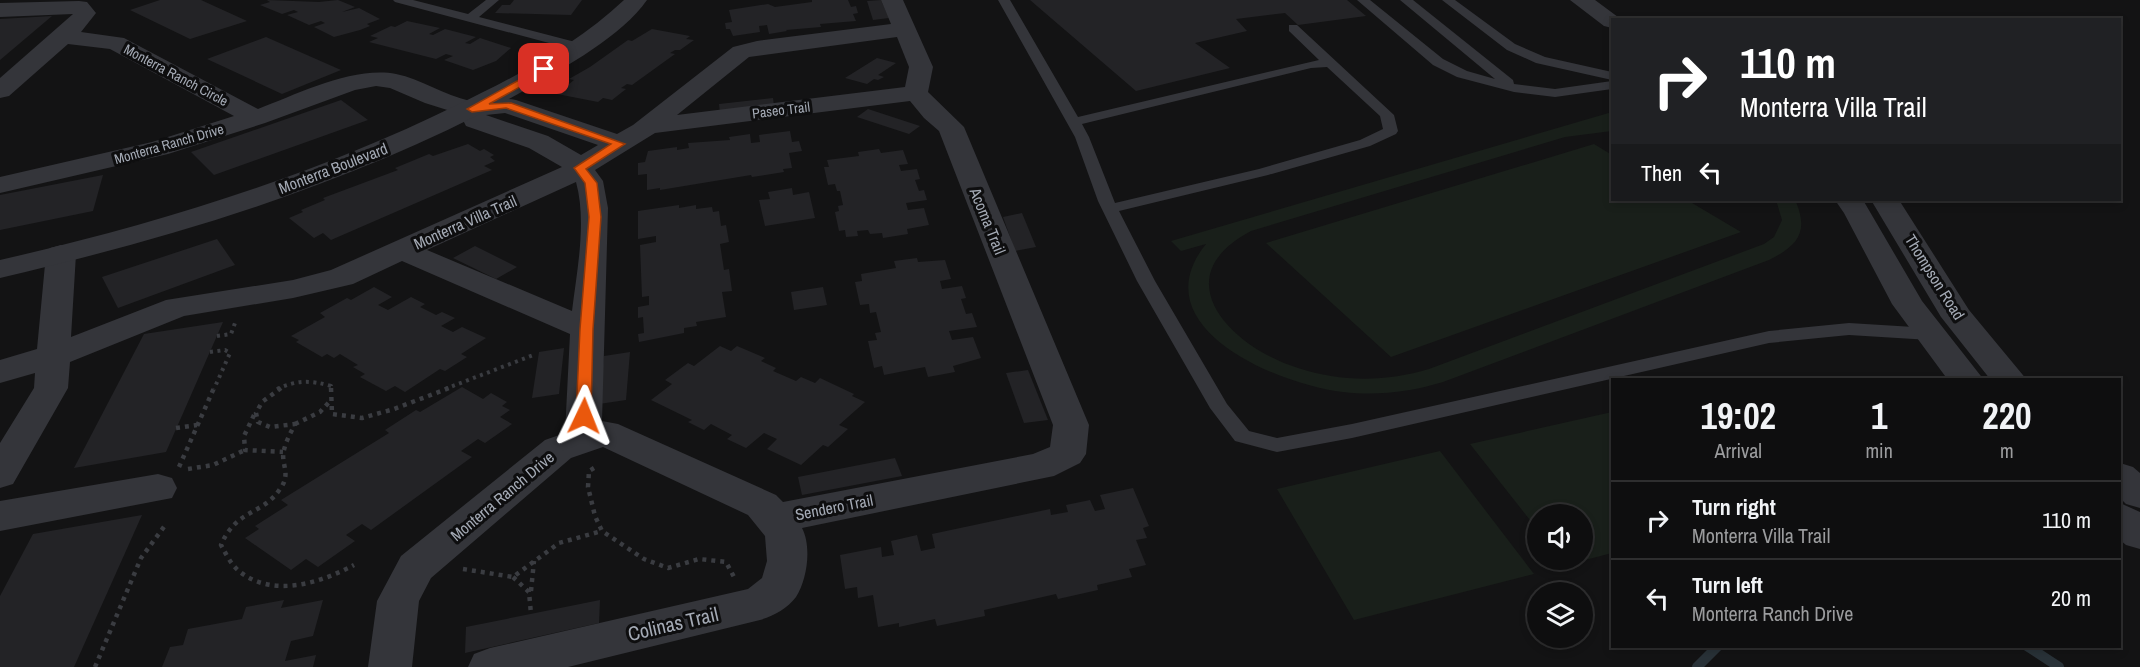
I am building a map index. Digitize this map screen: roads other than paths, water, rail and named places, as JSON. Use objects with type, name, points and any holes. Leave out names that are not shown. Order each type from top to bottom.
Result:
[{"type":"street","name":"Monterra Boulevard","points":[[0,269],[200,215],[297,183],[401,142],[513,87],[579,47],[636,0]]},
{"type":"street","points":[[892,0],[921,67],[916,93]]},
{"type":"street","points":[[1581,0],[1622,18]]},
{"type":"street","points":[[1609,0],[1622,18]]},
{"type":"street","points":[[0,10],[79,7],[85,13],[72,28],[0,91]]},
{"type":"street","name":"Monterra Ranch Circle","points":[[72,28],[68,35],[72,38],[116,43],[256,118]]},
{"type":"street","name":"Monterra Villa Trail","points":[[0,372],[53,357],[177,307],[293,289],[342,277],[579,168],[647,126],[741,52],[905,29]]},
{"type":"street","name":"Monterra Ranch Drive","points":[[0,185],[130,156],[256,118],[349,84],[376,79],[395,81],[434,98],[472,109],[507,105],[620,144]]},
{"type":"street","name":"Paseo Trail","points":[[647,126],[916,93]]},
{"type":"street","name":"Acoma Trail","points":[[916,93],[933,113],[951,127],[1071,425],[1067,454]]},
{"type":"street","name":"Monterra Ranch Drive","points":[[390,667],[398,601],[416,567],[558,449],[590,452],[587,329],[595,217],[591,183],[579,168],[556,150],[475,121],[472,109]]},
{"type":"street","points":[[543,145],[574,128]]},
{"type":"street","name":"Thompson Road","points":[[1850,201],[1908,304],[1965,378]]},
{"type":"street","name":"Thompson Road","points":[[1886,201],[1897,215],[1951,308],[2008,378]]},
{"type":"street","points":[[402,250],[587,329]]},
{"type":"street","points":[[0,474],[51,388],[61,254]]},
{"type":"street","points":[[1930,334],[1974,337]]},
{"type":"street","name":"Sendero Trail","points":[[590,452],[605,433],[762,505],[774,519],[1041,466],[1067,454]]},
{"type":"street","points":[[2121,478],[2140,494]]},
{"type":"street","points":[[0,516],[172,488]]},
{"type":"street","name":"Colinas Trail","points":[[490,667],[760,603],[780,587],[787,561],[785,532],[774,519]]},
{"type":"street","points":[[2121,519],[2140,534]]},
{"type":"lane","points":[[399,0],[579,47]]},
{"type":"lane","points":[[471,19],[493,0]]},
{"type":"lane","points":[[1004,0],[1083,137],[1110,209],[1146,281],[1220,408],[1242,436],[1277,445],[1353,431],[1769,337],[1849,329],[1930,334]]},
{"type":"lane","points":[[1363,0],[1438,62],[1462,74],[1514,88],[1555,93],[1611,85]]},
{"type":"lane","points":[[1406,0],[1514,88]]},
{"type":"lane","points":[[1448,0],[1511,47],[1541,60],[1611,76]]},
{"type":"lane","points":[[1110,209],[1263,172],[1365,143],[1391,131],[1387,115],[1293,28]]},
{"type":"lane","points":[[1074,122],[1311,64],[1330,63]]},
{"type":"waterway","points":[[1697,667],[1716,648]]},
{"type":"waterway","points":[[2030,648],[2059,667]]}]
